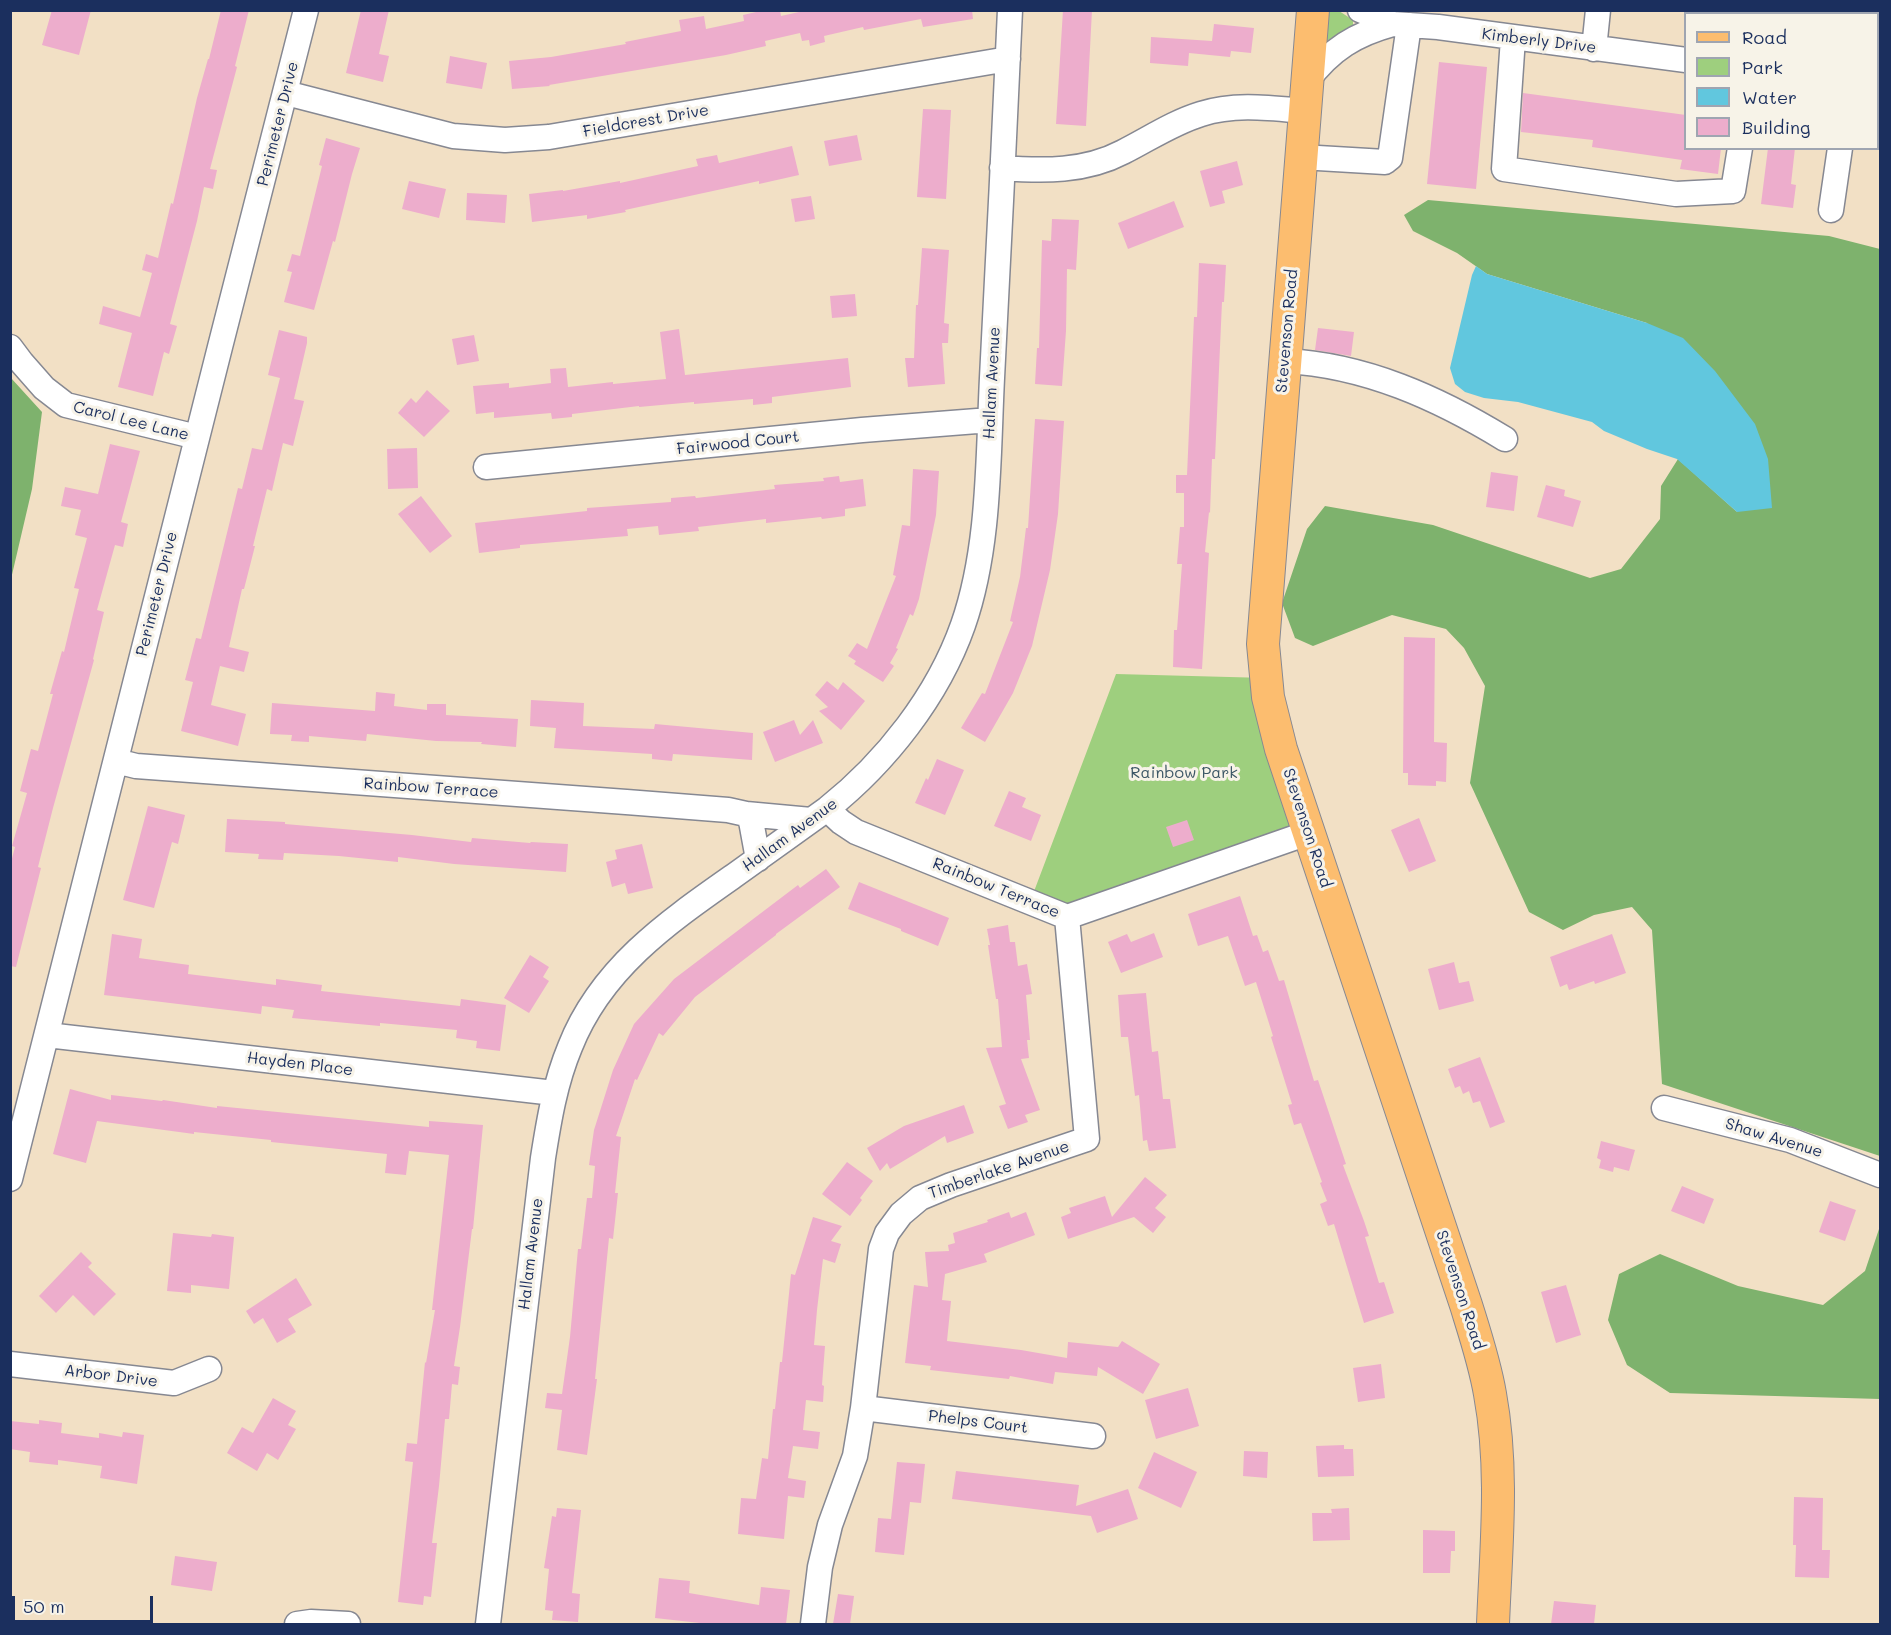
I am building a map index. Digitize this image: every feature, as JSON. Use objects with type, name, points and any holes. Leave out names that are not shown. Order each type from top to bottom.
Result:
[{"type":"main road","name":"Stevenson Road","points":[[1313,10],[1263,644],[1268,697],[1281,749],[1308,833],[1467,1305],[1484,1364],[1490,1395],[1498,1476],[1493,1624]]},
{"type":"street","name":"Perimeter Drive","points":[[10,1179],[306,10]]},
{"type":"street","name":"Hallam Avenue","points":[[488,1624],[543,1158],[554,1093],[582,1020],[616,972],[637,950],[674,918],[848,792],[874,766],[903,732],[937,680],[962,626],[973,587],[983,534],[1001,221],[1010,10]]},
{"type":"street","name":"Kimberly Drive","points":[[1360,10],[1401,25]]},
{"type":"street","points":[[1594,49],[1598,10]]},
{"type":"street","name":"Kimberly Drive","points":[[1306,96],[1328,58],[1352,39],[1366,32],[1401,25],[1448,20],[1513,38],[1684,60]]},
{"type":"street","points":[[1301,157],[1384,162],[1390,158],[1401,25]]},
{"type":"street","points":[[1513,38],[1504,170],[1676,194],[1733,191],[1740,150]]},
{"type":"street","name":"Fieldcrest Drive","points":[[286,93],[453,136],[504,140],[549,137],[1008,59]]},
{"type":"street","points":[[1002,168],[1040,171],[1079,168],[1120,154],[1171,125],[1201,114],[1306,96]]},
{"type":"street","points":[[1831,210],[1840,150]]},
{"type":"street","name":"Carol Lee Lane","points":[[10,347],[44,388],[66,405],[197,437]]},
{"type":"street","points":[[1285,361],[1369,374],[1418,393],[1474,420],[1505,439]]},
{"type":"street","name":"Fairwood Court","points":[[486,467],[862,430],[990,420]]},
{"type":"street","name":"Rainbow Terrace","points":[[116,761],[136,766],[717,809],[746,814],[819,814],[841,822],[856,832],[1067,917],[1308,833]]},
{"type":"street","points":[[746,814],[751,821],[758,859]]},
{"type":"street","name":"Timberlake Avenue","points":[[813,1624],[820,1567],[830,1525],[855,1456],[863,1408],[881,1249],[887,1233],[901,1214],[920,1198],[951,1185],[1087,1139],[1067,917]]},
{"type":"street","name":"Hayden Place","points":[[47,1035],[554,1093]]},
{"type":"street","name":"Shaw Avenue","points":[[1664,1108],[1790,1140],[1881,1175]]},
{"type":"street","name":"Arbor Drive","points":[[10,1364],[174,1383],[209,1369]]},
{"type":"street","name":"Phelps Court","points":[[863,1408],[1093,1436]]},
{"type":"street","points":[[297,1624],[311,1622],[348,1624]]},
{"type":"green space","points":[[1323,11],[1339,11],[1353,20],[1353,25],[1325,42]]},
{"type":"green space","points":[[1428,200],[1829,236],[1880,249],[1880,1156],[1662,1084],[1652,930],[1632,907],[1594,915],[1563,930],[1529,912],[1470,783],[1485,686],[1464,648],[1446,629],[1392,615],[1313,646],[1295,638],[1282,603],[1307,529],[1325,506],[1433,525],[1590,578],[1621,569],[1660,519],[1661,486],[1678,459],[1737,512],[1647,323],[1487,274],[1457,253],[1413,231],[1404,215]]},
{"type":"green space","points":[[11,378],[42,412],[32,489],[11,579]]},
{"type":"green space","name":"Rainbow Park","points":[[1116,674],[1267,678],[1308,833],[1067,917],[1030,902]]},
{"type":"green space","points":[[1880,1226],[1880,1399],[1670,1393],[1627,1365],[1608,1320],[1619,1274],[1660,1254],[1738,1286],[1823,1305],[1865,1271]]},
{"type":"water","points":[[1476,266],[1487,274],[1647,323],[1683,338],[1715,371],[1755,424],[1768,459],[1772,508],[1737,512],[1677,459],[1604,431],[1592,422],[1518,402],[1484,398],[1465,392],[1455,384],[1450,368]]},
{"type":"building","points":[[52,10],[91,10],[79,55],[42,45]]},
{"type":"building","points":[[221,10],[249,10],[235,66],[237,67],[210,169],[217,170],[213,189],[204,187],[170,324],[177,326],[169,354],[164,352],[153,396],[118,387],[132,333],[99,324],[103,306],[140,317],[152,273],[142,270],[146,254],[158,258]]},
{"type":"building","points":[[361,10],[389,10],[379,54],[389,56],[383,82],[346,73]]},
{"type":"building","points":[[765,10],[780,10],[781,16],[808,10],[972,10],[973,19],[923,27],[921,19],[864,30],[863,27],[824,36],[825,42],[810,46],[809,40],[802,41],[800,33],[765,41],[766,46],[726,55],[550,86],[512,89],[509,61],[551,57],[626,44],[625,42],[681,31],[679,20],[704,16],[706,29],[744,21],[743,15]]},
{"type":"building","points":[[1063,10],[1092,10],[1086,126],[1056,124]]},
{"type":"building","points":[[1214,24],[1254,28],[1251,53],[1231,51],[1230,57],[1189,53],[1188,66],[1150,63],[1151,37],[1212,41]]},
{"type":"building","points":[[450,56],[487,63],[482,89],[446,83]]},
{"type":"building","points":[[1439,62],[1487,67],[1476,189],[1427,184]]},
{"type":"building","points":[[1523,93],[1684,115],[1684,150],[1721,150],[1718,174],[1680,169],[1682,160],[1592,147],[1593,140],[1521,132]]},
{"type":"building","points":[[923,109],[951,110],[946,199],[917,197]]},
{"type":"building","points":[[857,135],[862,160],[829,166],[824,141]]},
{"type":"building","points":[[326,138],[360,148],[314,310],[284,302],[292,272],[287,271],[292,254],[300,256],[322,166],[319,165]]},
{"type":"building","points":[[792,146],[799,175],[759,184],[759,181],[587,219],[587,215],[532,222],[529,194],[563,191],[620,181],[620,183],[698,166],[696,159],[717,155],[719,163]]},
{"type":"building","points":[[1768,150],[1795,150],[1791,184],[1796,185],[1793,208],[1761,204]]},
{"type":"building","points":[[1237,161],[1243,185],[1222,191],[1225,203],[1210,207],[1200,171]]},
{"type":"building","points":[[409,181],[446,189],[439,218],[402,209]]},
{"type":"building","points":[[467,193],[507,195],[505,223],[466,220]]},
{"type":"building","points":[[811,196],[815,219],[795,222],[791,199]]},
{"type":"building","points":[[1174,201],[1184,227],[1128,249],[1118,223]]},
{"type":"building","points":[[1052,219],[1079,220],[1076,270],[1067,269],[1062,386],[1035,384],[1037,348],[1039,348],[1042,240],[1051,241]]},
{"type":"building","points":[[922,248],[949,250],[944,323],[949,324],[948,343],[942,343],[945,384],[908,387],[905,358],[914,358],[916,305],[918,305]]},
{"type":"building","points":[[1199,263],[1226,265],[1224,302],[1222,302],[1215,459],[1212,459],[1210,513],[1205,552],[1209,553],[1202,669],[1173,667],[1174,630],[1177,630],[1182,564],[1177,564],[1180,527],[1184,527],[1184,493],[1176,493],[1176,475],[1187,475],[1194,317],[1197,317]]},
{"type":"building","points":[[855,294],[857,316],[832,318],[830,296]]},
{"type":"building","points":[[1318,328],[1354,332],[1351,356],[1315,350]]},
{"type":"building","points":[[679,329],[685,375],[848,358],[851,387],[772,397],[772,403],[753,405],[753,399],[694,404],[694,402],[572,414],[572,417],[552,419],[551,413],[494,418],[494,412],[476,414],[473,386],[509,383],[509,388],[551,383],[550,369],[566,368],[568,387],[666,379],[660,332]]},
{"type":"building","points":[[279,330],[307,337],[294,399],[304,401],[293,446],[283,443],[272,491],[267,489],[229,647],[249,652],[244,672],[220,666],[211,705],[246,714],[238,746],[181,731],[193,682],[185,680],[196,638],[201,639],[238,488],[242,489],[252,448],[262,450],[280,378],[268,375]]},
{"type":"building","points":[[474,335],[479,361],[457,365],[452,339]]},
{"type":"building","points":[[427,390],[450,411],[424,437],[398,413],[411,398],[416,403]]},
{"type":"building","points":[[1035,419],[1064,421],[1058,514],[1050,570],[1032,646],[1013,693],[985,742],[961,728],[982,693],[985,694],[1013,622],[1010,621],[1020,577],[1026,528],[1028,528]]},
{"type":"building","points":[[110,444],[140,451],[121,522],[128,524],[123,547],[115,545],[97,610],[104,612],[94,660],[38,867],[41,868],[16,967],[10,966],[10,866],[15,847],[12,846],[27,793],[20,791],[31,749],[38,751],[53,694],[50,694],[62,651],[64,652],[79,589],[74,588],[87,538],[75,535],[81,510],[61,506],[65,487],[98,494]]},
{"type":"building","points":[[417,448],[418,488],[388,489],[387,449]]},
{"type":"building","points":[[913,469],[939,471],[936,515],[919,599],[913,616],[910,614],[896,648],[898,649],[890,663],[894,666],[883,682],[854,664],[856,661],[848,656],[857,643],[867,649],[896,576],[893,575],[902,525],[910,526]]},
{"type":"building","points":[[1491,472],[1518,476],[1514,511],[1486,507]]},
{"type":"building","points":[[839,476],[840,482],[863,479],[866,506],[845,509],[845,516],[766,523],[766,519],[698,527],[699,531],[659,535],[658,526],[627,529],[628,536],[520,545],[520,548],[479,553],[475,523],[587,511],[587,508],[671,502],[671,498],[695,496],[696,498],[775,489],[774,485],[824,481],[823,478]]},
{"type":"building","points":[[1546,485],[1565,490],[1564,496],[1581,501],[1573,527],[1537,517]]},
{"type":"building","points":[[421,496],[452,536],[430,553],[398,514]]},
{"type":"building","points":[[1404,637],[1435,638],[1434,742],[1447,743],[1446,782],[1436,781],[1436,786],[1408,785],[1408,773],[1403,773]]},
{"type":"building","points":[[827,681],[838,690],[843,682],[865,701],[841,730],[819,711],[828,707],[815,695]]},
{"type":"building","points":[[376,692],[395,694],[394,706],[427,710],[427,704],[446,704],[446,715],[518,719],[516,747],[481,744],[482,742],[436,741],[367,734],[366,741],[309,736],[309,742],[291,741],[292,735],[270,734],[272,703],[375,711]]},
{"type":"building","points":[[531,700],[584,703],[583,726],[654,729],[655,724],[753,733],[752,760],[673,754],[672,761],[652,759],[652,754],[554,748],[556,728],[530,726]]},
{"type":"building","points":[[794,720],[800,735],[813,720],[823,743],[775,762],[763,732]]},
{"type":"building","points":[[937,759],[964,770],[945,815],[915,803]]},
{"type":"building","points":[[1009,791],[1026,798],[1022,807],[1041,815],[1031,841],[994,826]]},
{"type":"building","points":[[148,806],[185,815],[178,844],[172,842],[154,908],[123,900]]},
{"type":"building","points":[[1419,818],[1436,861],[1409,872],[1391,830]]},
{"type":"building","points":[[227,819],[285,822],[285,824],[471,842],[472,838],[568,844],[566,872],[454,864],[398,857],[398,862],[284,853],[283,860],[258,859],[259,854],[225,852]]},
{"type":"building","points":[[1187,820],[1194,840],[1173,847],[1166,827]]},
{"type":"building","points":[[642,844],[653,888],[628,894],[625,883],[612,887],[606,862],[617,859],[615,850]]},
{"type":"building","points":[[826,869],[840,887],[695,997],[663,1036],[659,1033],[637,1080],[635,1079],[616,1136],[621,1137],[615,1193],[618,1193],[613,1239],[609,1238],[595,1379],[597,1379],[587,1455],[557,1450],[562,1410],[545,1408],[547,1393],[562,1394],[578,1249],[581,1249],[587,1198],[592,1198],[595,1166],[589,1165],[594,1130],[613,1070],[634,1024],[674,979],[798,885],[800,888]]},
{"type":"building","points":[[859,882],[949,918],[938,946],[848,909]]},
{"type":"building","points":[[1240,896],[1253,936],[1257,935],[1263,952],[1268,950],[1279,981],[1284,980],[1314,1081],[1318,1080],[1346,1164],[1343,1165],[1369,1236],[1365,1237],[1379,1283],[1384,1282],[1394,1313],[1364,1323],[1334,1224],[1328,1226],[1320,1204],[1327,1201],[1320,1183],[1322,1182],[1301,1123],[1294,1125],[1288,1105],[1292,1104],[1256,982],[1245,986],[1228,936],[1198,946],[1188,914]]},
{"type":"building","points":[[1008,925],[1010,942],[1015,942],[1018,966],[1027,964],[1032,994],[1026,995],[1030,1040],[1027,1040],[1029,1058],[1021,1059],[1040,1110],[1025,1115],[1028,1122],[1008,1129],[999,1106],[1006,1104],[986,1048],[1002,1047],[998,999],[996,999],[987,929]]},
{"type":"building","points":[[1154,933],[1163,957],[1121,973],[1108,942],[1127,934],[1131,942]]},
{"type":"building","points":[[112,934],[142,939],[139,958],[189,965],[188,974],[276,985],[276,979],[322,985],[321,991],[460,1006],[461,999],[506,1005],[500,1051],[476,1048],[477,1041],[456,1038],[457,1030],[292,1018],[294,1010],[262,1006],[261,1014],[104,995]]},
{"type":"building","points":[[1612,934],[1626,973],[1569,990],[1567,984],[1560,987],[1550,957]]},
{"type":"building","points":[[530,955],[549,967],[543,977],[549,981],[529,1013],[504,998]]},
{"type":"building","points":[[1454,962],[1459,983],[1469,981],[1474,1001],[1439,1010],[1428,969]]},
{"type":"building","points":[[1146,993],[1152,1052],[1158,1051],[1163,1099],[1170,1099],[1176,1148],[1149,1151],[1147,1140],[1143,1141],[1139,1095],[1135,1096],[1128,1037],[1121,1037],[1118,995]]},
{"type":"building","points":[[1480,1057],[1505,1122],[1490,1128],[1480,1101],[1473,1103],[1469,1091],[1463,1094],[1460,1086],[1455,1088],[1448,1069]]},
{"type":"building","points":[[70,1089],[111,1100],[111,1095],[217,1108],[217,1106],[429,1127],[429,1121],[483,1125],[473,1229],[454,1366],[460,1367],[458,1385],[452,1384],[449,1419],[445,1419],[432,1543],[437,1543],[431,1597],[424,1596],[423,1605],[398,1602],[413,1462],[405,1461],[407,1443],[417,1444],[425,1362],[435,1310],[432,1310],[449,1155],[409,1151],[406,1175],[385,1173],[387,1154],[194,1132],[194,1134],[97,1121],[86,1163],[53,1154]]},
{"type":"building","points":[[964,1105],[974,1133],[947,1143],[945,1136],[890,1169],[887,1163],[880,1171],[867,1148],[904,1126]]},
{"type":"building","points":[[1601,1141],[1635,1150],[1629,1171],[1614,1167],[1613,1172],[1599,1168],[1601,1160],[1597,1158]]},
{"type":"building","points":[[847,1162],[873,1181],[850,1216],[822,1194]]},
{"type":"building","points":[[1145,1177],[1167,1195],[1155,1208],[1166,1217],[1153,1233],[1134,1217],[1068,1239],[1061,1217],[1071,1213],[1069,1208],[1105,1196],[1112,1217]]},
{"type":"building","points":[[1682,1186],[1714,1199],[1704,1224],[1671,1211]]},
{"type":"building","points":[[1830,1201],[1856,1210],[1845,1241],[1819,1232]]},
{"type":"building","points":[[1009,1212],[1011,1218],[1026,1212],[1035,1235],[984,1254],[987,1262],[945,1274],[942,1300],[951,1301],[947,1341],[1067,1358],[1068,1342],[1118,1347],[1122,1341],[1160,1364],[1143,1394],[1098,1367],[1097,1376],[1055,1372],[1053,1384],[1010,1376],[1009,1379],[930,1370],[931,1366],[905,1363],[914,1285],[928,1287],[925,1252],[949,1251],[948,1245],[955,1243],[953,1233],[988,1222],[987,1220]]},
{"type":"building","points":[[813,1217],[842,1226],[831,1241],[841,1244],[835,1263],[823,1259],[817,1310],[814,1345],[825,1346],[823,1402],[806,1400],[803,1430],[820,1432],[818,1449],[793,1446],[788,1478],[806,1481],[804,1498],[788,1496],[784,1539],[738,1534],[741,1498],[756,1499],[762,1458],[768,1459],[773,1409],[775,1409],[780,1362],[782,1362],[791,1274],[795,1275]]},
{"type":"building","points":[[173,1233],[234,1237],[229,1289],[191,1285],[191,1293],[167,1291]]},
{"type":"building","points":[[81,1252],[92,1263],[88,1267],[116,1294],[94,1316],[73,1295],[56,1313],[39,1296]]},
{"type":"building","points":[[296,1278],[312,1305],[288,1319],[296,1332],[277,1343],[263,1318],[254,1324],[246,1311]]},
{"type":"building","points":[[1566,1285],[1581,1335],[1556,1343],[1541,1292]]},
{"type":"building","points":[[1381,1364],[1385,1398],[1358,1402],[1353,1368]]},
{"type":"building","points":[[1188,1388],[1199,1426],[1156,1439],[1145,1400]]},
{"type":"building","points":[[273,1398],[296,1411],[288,1425],[296,1429],[278,1460],[267,1453],[257,1471],[227,1453],[242,1427],[253,1433]]},
{"type":"building","points":[[39,1420],[62,1423],[61,1433],[99,1438],[99,1433],[122,1437],[123,1432],[144,1435],[137,1484],[100,1478],[102,1466],[58,1460],[58,1465],[29,1462],[30,1452],[10,1449],[10,1421],[39,1424]]},
{"type":"building","points":[[1344,1445],[1344,1449],[1353,1449],[1354,1476],[1318,1477],[1316,1446]]},
{"type":"building","points":[[1244,1451],[1268,1452],[1267,1478],[1243,1476]]},
{"type":"building","points":[[1154,1452],[1197,1472],[1181,1508],[1138,1488]]},
{"type":"building","points":[[897,1462],[925,1464],[921,1503],[910,1502],[904,1555],[875,1552],[878,1518],[891,1519]]},
{"type":"building","points":[[956,1471],[1079,1485],[1076,1506],[1128,1489],[1138,1519],[1097,1533],[1091,1516],[952,1499]]},
{"type":"building","points":[[1794,1497],[1823,1498],[1822,1550],[1830,1550],[1829,1578],[1795,1577]]},
{"type":"building","points":[[557,1508],[581,1510],[572,1593],[580,1594],[578,1622],[552,1620],[553,1611],[545,1610],[549,1569],[544,1568],[552,1516],[556,1517]]},
{"type":"building","points":[[1349,1508],[1350,1540],[1313,1541],[1312,1513],[1332,1513],[1331,1509]]},
{"type":"building","points":[[1423,1530],[1455,1531],[1455,1551],[1451,1551],[1450,1573],[1423,1573]]},
{"type":"building","points":[[175,1556],[217,1562],[212,1591],[171,1585]]},
{"type":"building","points":[[659,1578],[690,1581],[689,1593],[759,1605],[761,1587],[790,1590],[786,1624],[709,1624],[655,1618]]},
{"type":"building","points":[[838,1594],[854,1596],[850,1624],[833,1624]]},
{"type":"building","points":[[1554,1601],[1596,1605],[1594,1624],[1551,1624]]}]
